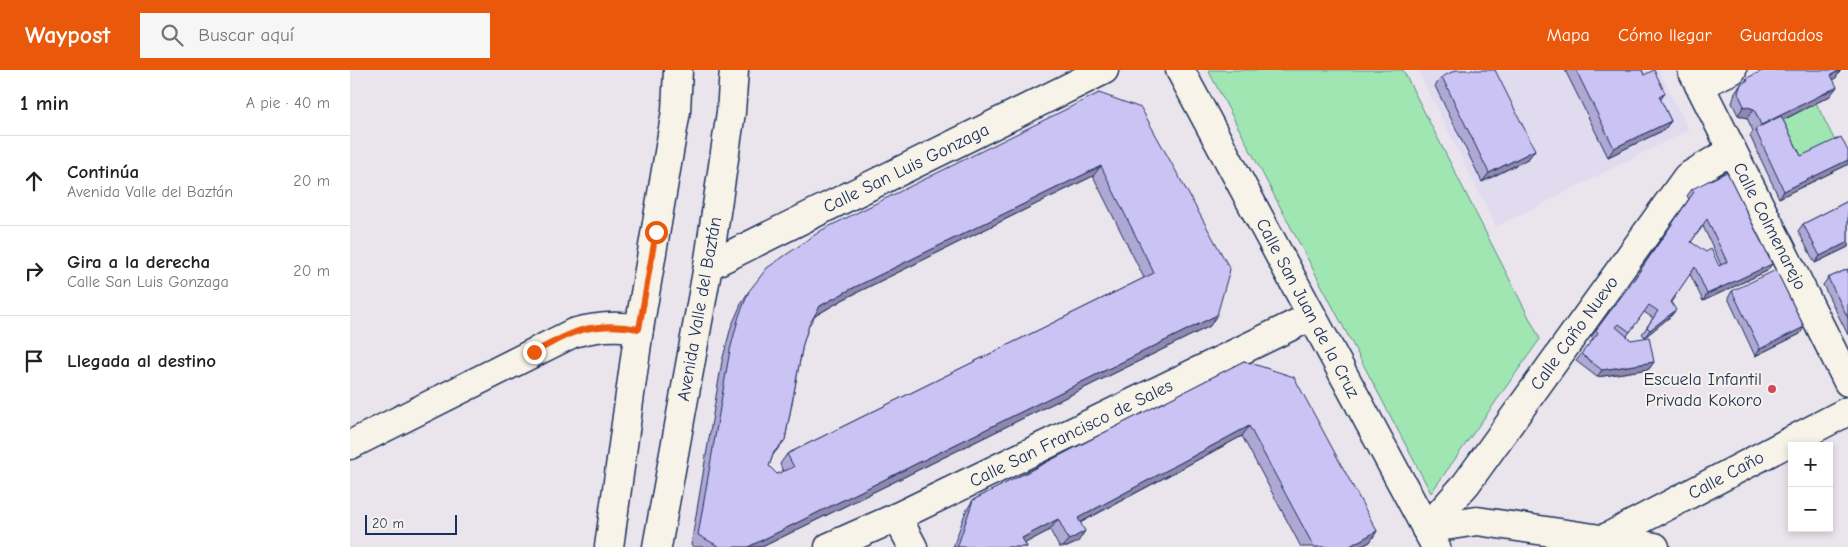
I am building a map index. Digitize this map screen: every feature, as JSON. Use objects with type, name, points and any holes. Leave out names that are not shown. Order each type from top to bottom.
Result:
[{"type":"street","points":[[610,547],[639,329],[676,111],[678,70]]},
{"type":"street","name":"Avenida Valle del Baztán","points":[[657,547],[708,266],[731,112],[734,70]]},
{"type":"street","name":"Calle San Luis Gonzaga","points":[[708,266],[1104,70]]},
{"type":"street","name":"Calle San Juan de la Cruz","points":[[1180,70],[1431,538]]},
{"type":"street","points":[[1696,78],[1732,70]]},
{"type":"street","name":"Calle Colmenarejo","points":[[1696,78],[1845,367]]},
{"type":"street","name":"Calle Caño Nuevo","points":[[1431,538],[1466,484],[1687,177],[1732,150]]},
{"type":"street","name":"Calle San Francisco de Sales","points":[[829,547],[898,517],[1312,316]]},
{"type":"street","points":[[350,445],[573,333],[588,329],[627,327],[639,329]]},
{"type":"street","name":"Calle Caño","points":[[1604,539],[1848,411]]},
{"type":"street","points":[[898,517],[913,547]]},
{"type":"street","points":[[1431,538],[1477,521],[1655,547]]},
{"type":"shaded area","points":[[1417,70],[1659,70],[1689,130],[1496,227]]},
{"type":"green space","points":[[1208,70],[1403,70],[1540,339],[1431,493]]},
{"type":"green space","points":[[1816,103],[1836,143],[1796,163],[1776,123]]},
{"type":"building","points":[[1456,70],[1495,70],[1535,150],[1489,173],[1442,77]]},
{"type":"building","points":[[1576,70],[1642,70],[1644,75],[1654,70],[1665,93],[1659,96],[1671,121],[1614,148]]},
{"type":"building","points":[[1764,70],[1840,70],[1831,75],[1837,87],[1761,125],[1754,109],[1744,106],[1738,93],[1741,84],[1748,80],[1747,78]]},
{"type":"building","points":[[1099,93],[1141,108],[1230,269],[1217,315],[748,547],[720,547],[698,535],[730,350],[739,316],[749,291],[767,268],[822,230]],"holes":[[[1101,166],[1154,273],[787,454],[794,467],[777,474],[769,466],[774,452],[785,440],[803,344],[809,325],[820,306],[851,289]]]},
{"type":"building","points":[[1781,116],[1801,156],[1841,137],[1848,151],[1848,160],[1784,191],[1755,129]]},
{"type":"building","points":[[1727,172],[1772,264],[1707,294],[1695,267],[1671,302],[1676,310],[1650,330],[1647,327],[1658,311],[1649,305],[1630,332],[1619,324],[1616,327],[1631,340],[1649,337],[1654,362],[1602,370],[1581,354],[1598,333],[1596,330],[1635,278],[1694,192],[1692,189]],"holes":[[[1707,219],[1727,262],[1719,266],[1711,249],[1706,252],[1691,242]]]},
{"type":"building","points":[[1848,201],[1848,242],[1820,256],[1803,224]]},
{"type":"building","points":[[1848,269],[1848,318],[1828,278]]},
{"type":"building","points":[[1776,270],[1804,327],[1760,349],[1732,291]]},
{"type":"building","points":[[1244,361],[1294,377],[1377,531],[1348,547],[1314,547],[1249,426],[1078,518],[1085,531],[1069,540],[1058,519],[1022,538],[1027,547],[958,547],[973,500]]},
{"type":"place","name":"Escuela Infantil Privada Kokoro","points":[[1772,389]]},
{"type":"route","points":[[534,352],[573,333],[588,329],[627,327],[639,329],[656,232]]}]
